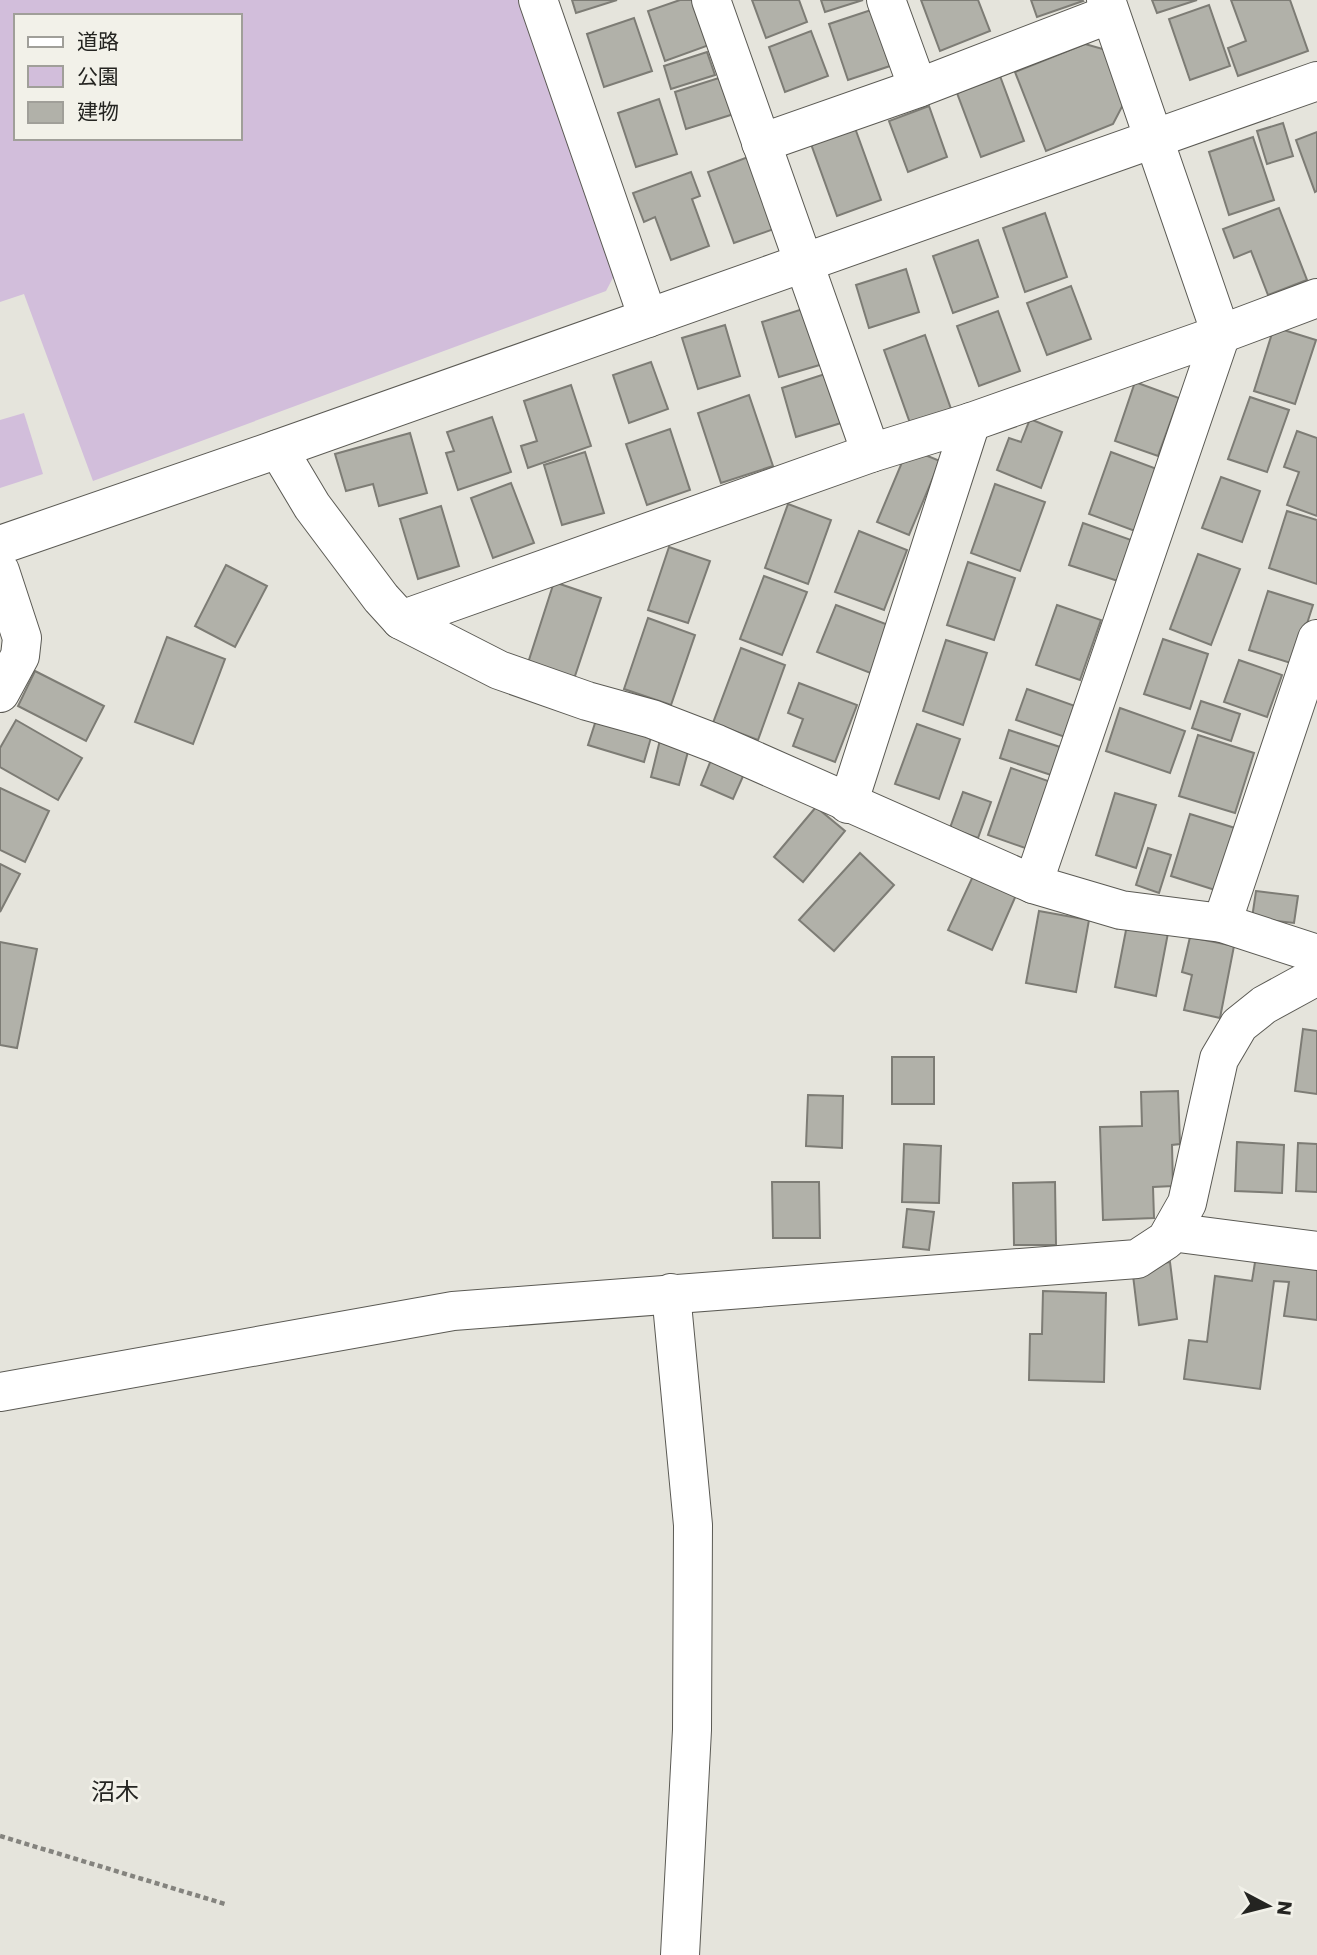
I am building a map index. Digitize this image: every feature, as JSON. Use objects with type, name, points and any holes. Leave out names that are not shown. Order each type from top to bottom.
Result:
[{"type":"street","points":[[538,0],[648,318]]},
{"type":"street","points":[[710,0],[871,453]]},
{"type":"street","points":[[886,0],[918,88]]},
{"type":"street","points":[[761,143],[918,88],[1108,7],[1221,334],[1033,884]]},
{"type":"street","points":[[0,545],[805,264],[1317,81]]},
{"type":"street","points":[[401,620],[871,453],[971,422],[1317,298]]},
{"type":"street","points":[[848,804],[971,422]]},
{"type":"street","points":[[278,449],[312,506],[381,598],[401,620],[499,670],[587,701],[652,719],[716,744],[1033,884],[1121,911],[1222,923],[1317,954]]},
{"type":"street","points":[[0,570],[22,638],[20,656],[0,693]]},
{"type":"street","points":[[1222,923],[1317,639]]},
{"type":"street","points":[[0,1392],[453,1311],[1137,1259],[1166,1240],[1188,1203],[1219,1059],[1239,1026],[1264,1005],[1317,976]]},
{"type":"street","points":[[1171,1232],[1317,1251]]},
{"type":"street","points":[[671,1293],[692,1525],[692,1730],[680,1955]]},
{"type":"path","points":[[0,1836],[225,1904]]},
{"type":"green space","points":[[0,0],[520,0],[616,272],[606,291],[93,481],[24,294],[0,302]]},
{"type":"green space","points":[[24,413],[43,474],[0,488],[0,420]]},
{"type":"building","points":[[572,0],[617,0],[576,13]]},
{"type":"building","points":[[680,0],[697,0],[712,44],[665,61],[648,11]]},
{"type":"building","points":[[752,0],[799,0],[807,22],[766,38]]},
{"type":"building","points":[[821,0],[863,0],[825,12]]},
{"type":"building","points":[[921,0],[978,0],[990,31],[940,51]]},
{"type":"building","points":[[1031,0],[1082,0],[1083,1],[1037,17]]},
{"type":"building","points":[[1152,0],[1197,0],[1157,13]]},
{"type":"building","points":[[1231,0],[1290,0],[1308,51],[1238,76],[1228,48],[1246,41]]},
{"type":"building","points":[[1209,5],[1230,66],[1190,80],[1169,19]]},
{"type":"building","points":[[871,10],[890,66],[848,80],[829,24]]},
{"type":"building","points":[[634,18],[652,71],[604,87],[587,34]]},
{"type":"building","points":[[811,31],[828,76],[785,92],[769,47]]},
{"type":"building","points":[[1085,44],[1110,51],[1126,99],[1113,124],[1046,151],[1015,72]]},
{"type":"building","points":[[707,52],[715,75],[671,89],[664,66]]},
{"type":"building","points":[[725,76],[737,113],[686,129],[675,92]]},
{"type":"building","points":[[1000,76],[1024,141],[981,157],[957,93]]},
{"type":"building","points":[[659,99],[677,154],[636,167],[618,113]]},
{"type":"building","points":[[929,106],[947,157],[908,172],[889,121]]},
{"type":"building","points":[[1283,123],[1293,156],[1267,164],[1257,131]]},
{"type":"building","points":[[855,128],[881,200],[837,216],[811,144]]},
{"type":"building","points":[[1317,132],[1317,191],[1315,192],[1296,140]]},
{"type":"building","points":[[1253,137],[1274,200],[1229,215],[1209,152]]},
{"type":"building","points":[[748,157],[774,229],[734,243],[708,172]]},
{"type":"building","points":[[691,172],[700,196],[692,199],[709,246],[671,260],[655,217],[644,222],[633,193]]},
{"type":"building","points":[[1279,208],[1307,280],[1268,295],[1251,251],[1234,258],[1223,229]]},
{"type":"building","points":[[1045,213],[1067,277],[1025,292],[1003,228]]},
{"type":"building","points":[[978,240],[998,297],[953,313],[933,256]]},
{"type":"building","points":[[906,269],[919,312],[869,328],[856,285]]},
{"type":"building","points":[[1071,286],[1091,339],[1047,355],[1027,303]]},
{"type":"building","points":[[806,308],[823,364],[779,377],[762,322]]},
{"type":"building","points":[[998,311],[1020,371],[979,386],[957,326]]},
{"type":"building","points":[[725,325],[740,376],[698,389],[682,338]]},
{"type":"building","points":[[1274,327],[1316,340],[1295,404],[1254,391]]},
{"type":"building","points":[[925,335],[951,409],[910,423],[884,350]]},
{"type":"building","points":[[651,362],[668,409],[629,423],[613,375]]},
{"type":"building","points":[[825,374],[841,423],[796,437],[782,388]]},
{"type":"building","points":[[1135,382],[1179,398],[1158,456],[1115,441]]},
{"type":"building","points":[[571,385],[591,446],[528,468],[521,446],[537,441],[524,401]]},
{"type":"building","points":[[749,395],[773,466],[721,483],[698,413]]},
{"type":"building","points":[[1250,397],[1289,410],[1267,472],[1228,459]]},
{"type":"building","points":[[492,417],[511,472],[458,490],[446,453],[454,451],[447,432]]},
{"type":"building","points":[[1030,419],[1062,432],[1041,488],[997,470],[1009,438],[1021,442]]},
{"type":"building","points":[[670,429],[690,490],[647,505],[626,444]]},
{"type":"building","points":[[1297,431],[1317,438],[1317,516],[1287,505],[1299,472],[1284,467]]},
{"type":"building","points":[[410,433],[427,493],[379,506],[373,484],[346,491],[335,454]]},
{"type":"building","points":[[908,448],[940,461],[909,535],[877,522]]},
{"type":"building","points":[[585,452],[604,513],[562,525],[544,465]]},
{"type":"building","points":[[1111,452],[1157,469],[1135,531],[1089,514]]},
{"type":"building","points":[[1221,477],[1260,491],[1242,542],[1202,528]]},
{"type":"building","points":[[511,483],[534,543],[493,558],[471,498]]},
{"type":"building","points":[[995,484],[1045,502],[1020,571],[971,553]]},
{"type":"building","points":[[788,504],[831,520],[808,584],[765,568]]},
{"type":"building","points":[[441,506],[459,566],[418,579],[400,519]]},
{"type":"building","points":[[1287,511],[1317,520],[1317,584],[1269,568]]},
{"type":"building","points":[[1083,523],[1134,541],[1121,582],[1069,565]]},
{"type":"building","points":[[859,531],[907,550],[884,610],[835,592]]},
{"type":"building","points":[[669,547],[710,561],[688,623],[648,610]]},
{"type":"building","points":[[1198,554],[1240,569],[1211,645],[1170,629]]},
{"type":"building","points":[[968,562],[1015,578],[994,640],[947,625]]},
{"type":"building","points":[[226,565],[267,586],[235,647],[195,626]]},
{"type":"building","points":[[764,576],[807,592],[782,655],[740,639]]},
{"type":"building","points":[[554,582],[601,598],[574,679],[528,663]]},
{"type":"building","points":[[1268,591],[1313,605],[1294,664],[1249,650]]},
{"type":"building","points":[[836,605],[891,626],[873,674],[817,652]]},
{"type":"building","points":[[1057,605],[1101,620],[1080,680],[1036,665]]},
{"type":"building","points":[[648,618],[695,635],[671,705],[624,689]]},
{"type":"building","points":[[167,637],[225,659],[193,744],[135,722]]},
{"type":"building","points":[[1163,639],[1208,654],[1190,709],[1144,694]]},
{"type":"building","points":[[946,640],[987,653],[963,725],[923,711]]},
{"type":"building","points":[[741,648],[785,665],[758,740],[713,723]]},
{"type":"building","points":[[1239,660],[1282,675],[1267,717],[1224,702]]},
{"type":"building","points":[[35,671],[104,706],[86,741],[18,706]]},
{"type":"building","points":[[799,683],[857,705],[835,762],[793,746],[803,719],[788,713]]},
{"type":"building","points":[[1027,689],[1078,707],[1068,738],[1016,720]]},
{"type":"building","points":[[1201,701],[1240,714],[1231,741],[1192,728]]},
{"type":"building","points":[[1120,708],[1185,731],[1170,773],[1106,751]]},
{"type":"building","points":[[597,717],[652,734],[644,762],[588,745]]},
{"type":"building","points":[[16,720],[82,758],[58,800],[0,767],[0,748]]},
{"type":"building","points":[[917,724],[960,739],[939,799],[895,784]]},
{"type":"building","points":[[1009,730],[1063,748],[1054,776],[1000,758]]},
{"type":"building","points":[[1198,735],[1254,753],[1235,813],[1179,796]]},
{"type":"building","points":[[660,740],[689,748],[679,785],[651,777]]},
{"type":"building","points":[[711,760],[744,774],[733,799],[701,785]]},
{"type":"building","points":[[1011,768],[1051,782],[1028,849],[988,835]]},
{"type":"building","points":[[0,788],[49,811],[25,862],[0,850]]},
{"type":"building","points":[[963,792],[991,802],[978,838],[950,828]]},
{"type":"building","points":[[1115,793],[1156,805],[1136,868],[1096,855]]},
{"type":"building","points":[[816,807],[845,831],[803,882],[774,857]]},
{"type":"building","points":[[1190,814],[1235,828],[1215,890],[1171,876]]},
{"type":"building","points":[[1148,848],[1171,855],[1159,893],[1136,885]]},
{"type":"building","points":[[860,853],[894,885],[834,951],[799,920]]},
{"type":"building","points":[[0,864],[20,874],[0,912]]},
{"type":"building","points":[[974,874],[1017,893],[992,950],[948,930]]},
{"type":"building","points":[[1256,891],[1298,896],[1294,923],[1252,918]]},
{"type":"building","points":[[1039,911],[1089,920],[1076,992],[1026,983]]},
{"type":"building","points":[[1127,925],[1168,933],[1156,996],[1115,987]]},
{"type":"building","points":[[1190,937],[1234,946],[1220,1018],[1184,1010],[1192,975],[1182,972]]},
{"type":"building","points":[[0,942],[37,949],[17,1048],[0,1045]]},
{"type":"building","points":[[1303,1029],[1317,1031],[1317,1094],[1295,1091]]},
{"type":"building","points":[[892,1057],[934,1057],[934,1104],[892,1104]]},
{"type":"building","points":[[1178,1091],[1180,1144],[1172,1145],[1173,1186],[1153,1187],[1154,1218],[1103,1220],[1100,1127],[1142,1126],[1141,1092]]},
{"type":"building","points":[[808,1095],[843,1096],[842,1148],[806,1146]]},
{"type":"building","points":[[1237,1142],[1284,1145],[1282,1193],[1235,1191]]},
{"type":"building","points":[[1298,1143],[1317,1144],[1317,1192],[1296,1191]]},
{"type":"building","points":[[904,1144],[941,1146],[939,1203],[902,1202]]},
{"type":"building","points":[[772,1182],[819,1182],[820,1238],[773,1238]]},
{"type":"building","points":[[1055,1182],[1056,1245],[1014,1245],[1013,1183]]},
{"type":"building","points":[[907,1209],[934,1212],[929,1250],[903,1247]]},
{"type":"building","points":[[1256,1256],[1317,1265],[1317,1320],[1284,1316],[1289,1282],[1274,1281],[1260,1389],[1184,1379],[1189,1340],[1207,1342],[1215,1276],[1252,1281]]},
{"type":"building","points":[[1170,1262],[1177,1319],[1139,1325],[1132,1267]]},
{"type":"building","points":[[1043,1291],[1106,1293],[1104,1382],[1029,1380],[1030,1334],[1042,1334]]},
{"type":"district","name":"沼木","points":[[115,1791]]}]
